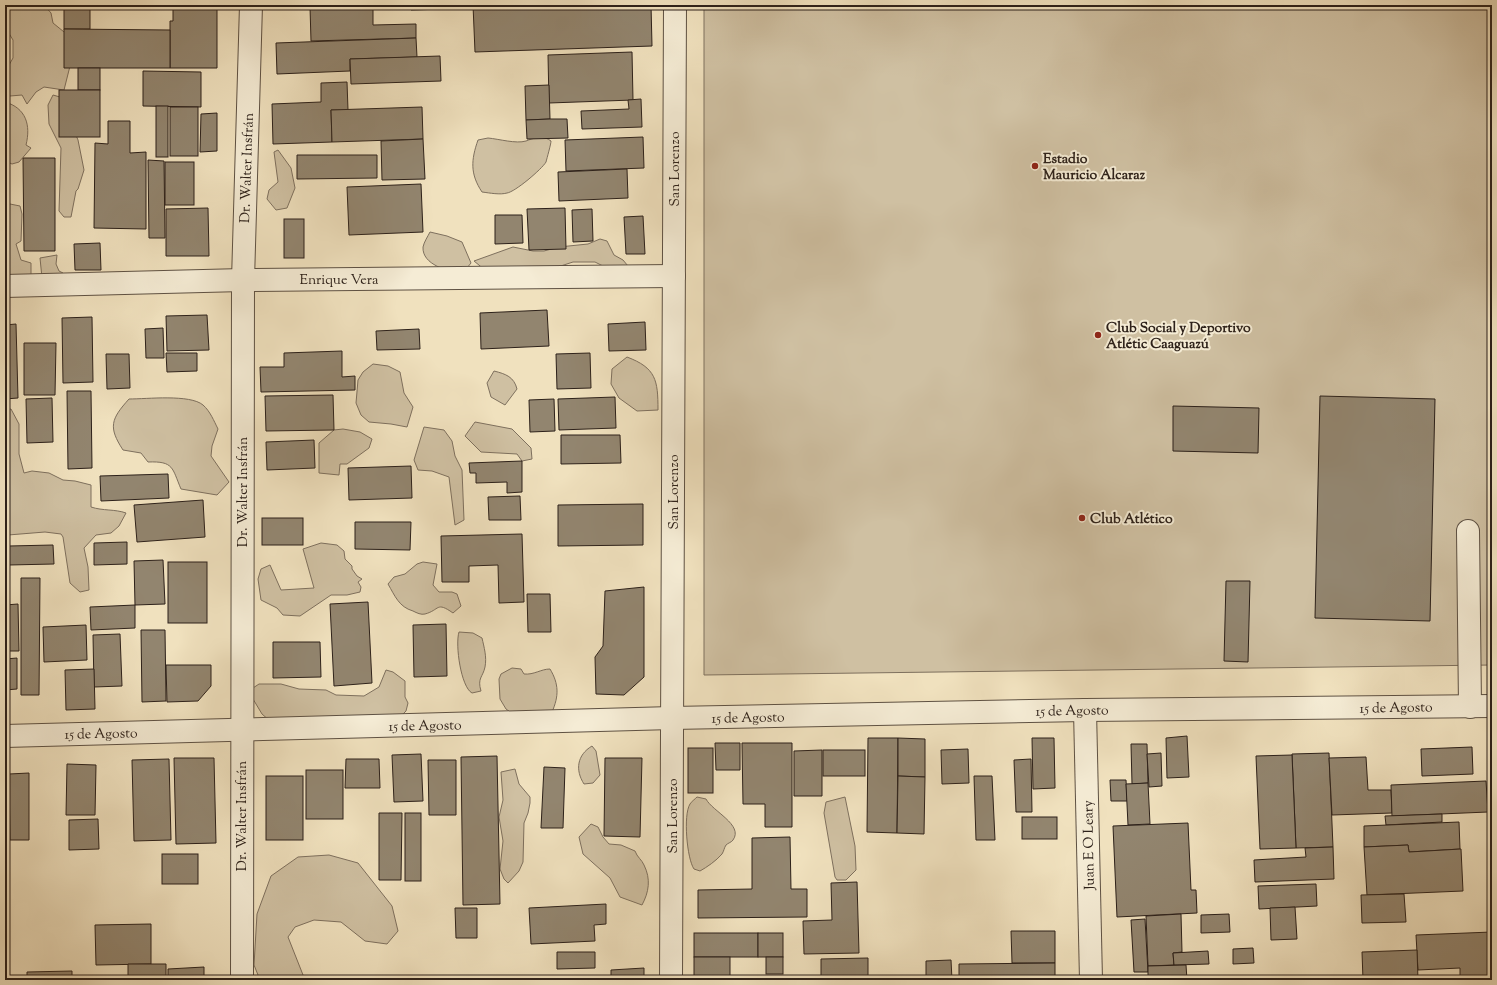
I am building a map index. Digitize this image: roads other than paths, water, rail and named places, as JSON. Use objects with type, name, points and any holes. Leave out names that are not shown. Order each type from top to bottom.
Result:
[{"type":"street","name":"Dr. Walter Insfrán","points":[[242,980],[241,730],[243,280],[251,5]]},
{"type":"street","name":"San Lorenzo","points":[[671,980],[675,5]]},
{"type":"street","name":"Enrique Vera","points":[[5,286],[243,280],[674,276]]},
{"type":"street","points":[[1468,531],[1470,707]]},
{"type":"street","name":"15 de Agosto","points":[[5,736],[672,718],[1085,710],[1492,706]]},
{"type":"street","name":"Juan E O Leary","points":[[1085,710],[1091,980]]},
{"type":"place","name":"Estadio Mauricio Alcaraz","points":[[1035,166]]},
{"type":"place","name":"Club Social y Deportivo Atlétic Caaguazú","points":[[1098,335]]},
{"type":"place","name":"Club Atlético","points":[[1082,518]]}]
